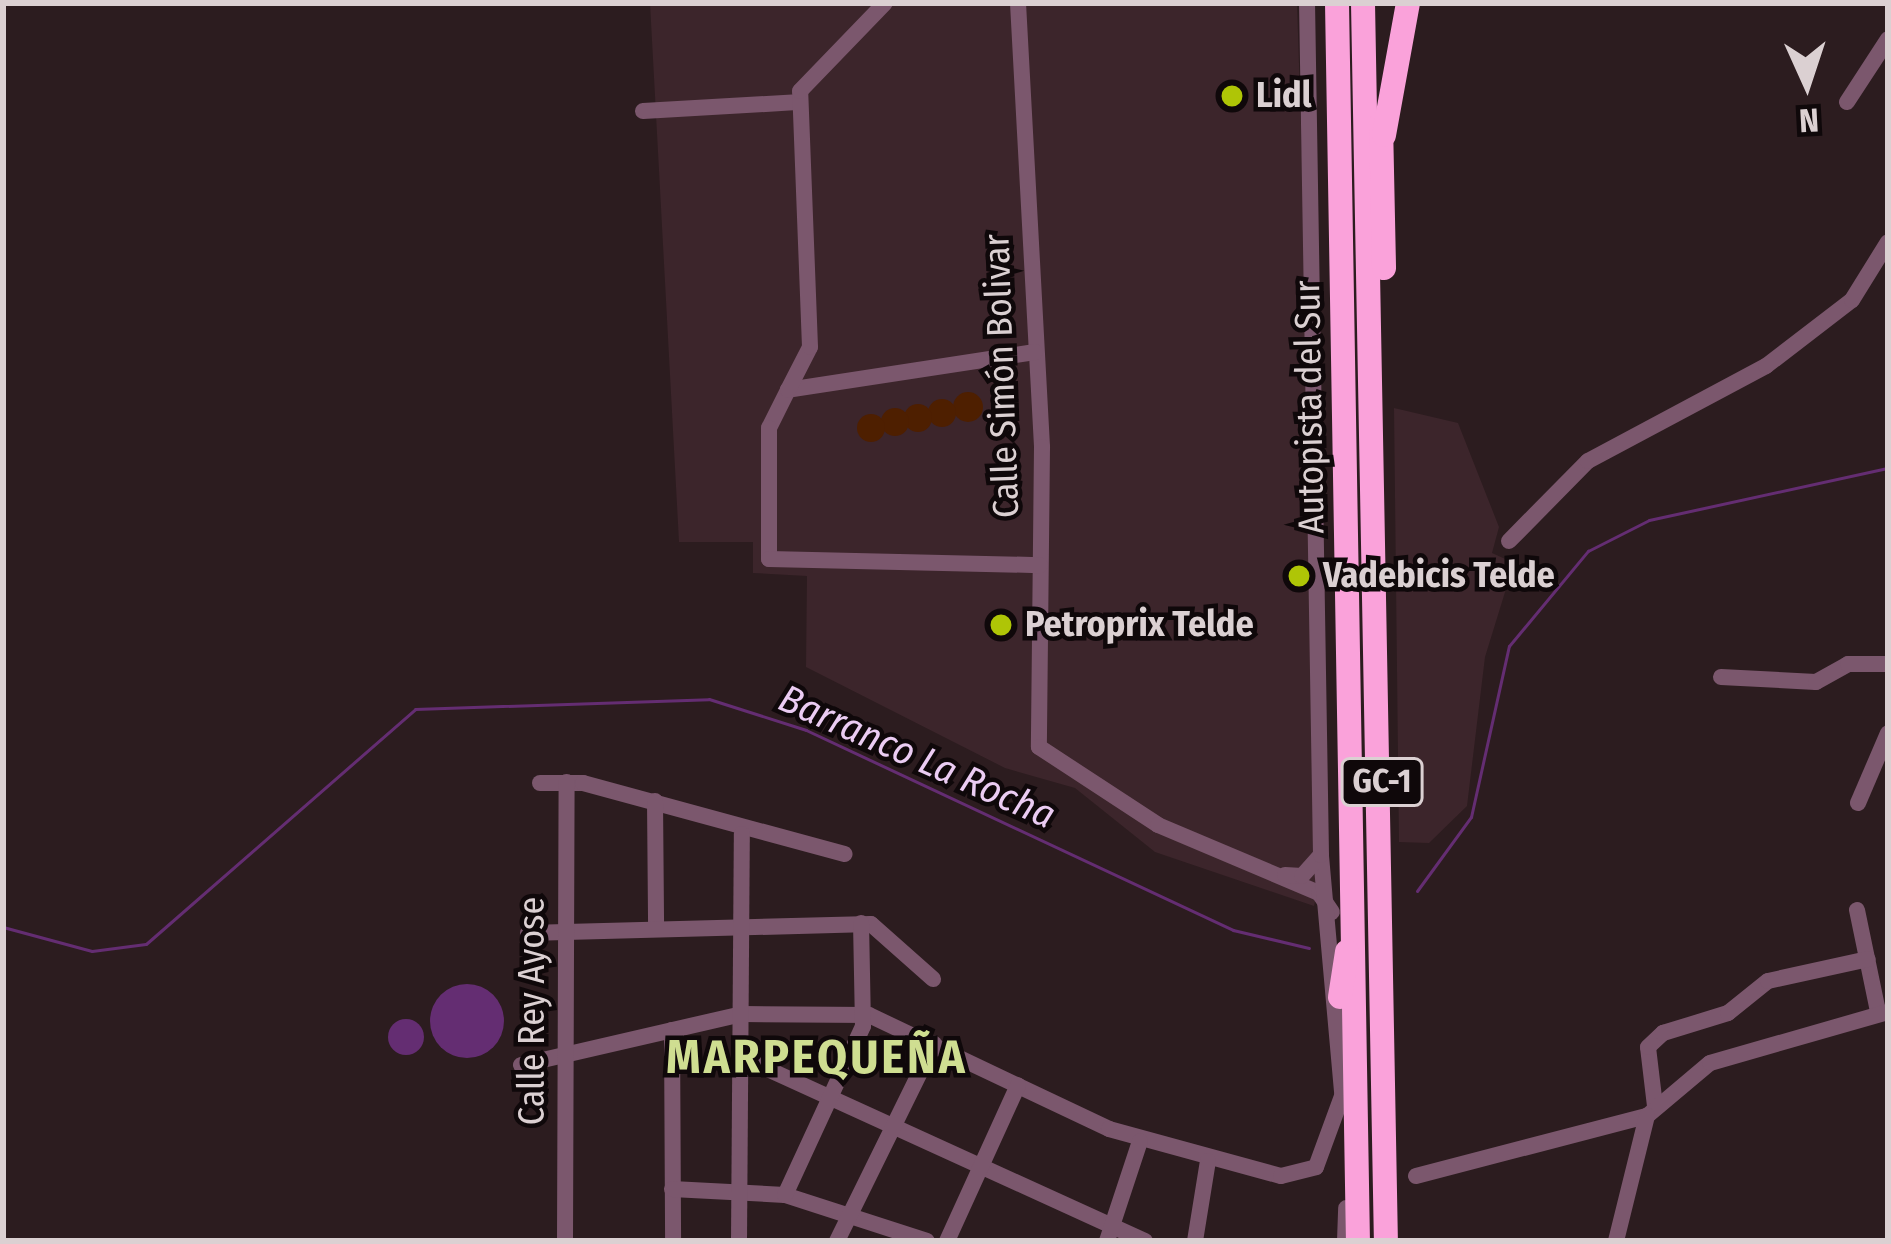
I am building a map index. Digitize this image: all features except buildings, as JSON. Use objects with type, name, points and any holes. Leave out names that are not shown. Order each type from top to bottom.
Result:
[{"type":"highway","points":[[1325,3],[1340,156]]},
{"type":"highway","name":"Autopista del Sur","points":[[1337,3],[1357,878],[1358,1241]]},
{"type":"highway","name":"Autopista del Sur","points":[[1363,3],[1387,1237]]},
{"type":"highway","points":[[1371,335],[1384,286],[1378,3]]},
{"type":"highway","points":[[1383,153],[1395,30],[1408,3]]},
{"type":"highway","points":[[1340,997],[1357,878]]},
{"type":"street","points":[[643,111],[798,97],[885,3]]},
{"type":"street","name":"Calle Simón Bolivar","points":[[1018,3],[1035,352],[1040,747],[1158,824],[1285,875]]},
{"type":"street","points":[[1307,3],[1321,855],[1340,997],[1345,1241]]},
{"type":"street","points":[[1847,102],[1888,39]]},
{"type":"street","points":[[798,97],[809,347],[788,390],[772,409],[770,560],[1040,565]]},
{"type":"street","points":[[1509,541],[1588,461],[1766,366],[1852,300],[1888,242]]},
{"type":"street","points":[[788,390],[1035,352]]},
{"type":"street","points":[[1721,677],[1816,682],[1848,664],[1888,664]]},
{"type":"street","points":[[1858,802],[1888,733]]},
{"type":"street","points":[[540,782],[567,782],[655,801],[742,833],[845,854]]},
{"type":"street","name":"Calle Rey Ayose","points":[[565,1241],[567,782]]},
{"type":"street","points":[[655,801],[656,928]]},
{"type":"street","points":[[739,1241],[742,833]]},
{"type":"street","points":[[1285,875],[1302,876],[1321,855]]},
{"type":"street","points":[[1285,875],[1332,912]]},
{"type":"street","points":[[1416,1176],[1651,1111],[1710,1063],[1883,1011],[1857,910]]},
{"type":"street","points":[[528,933],[861,923],[933,979]]},
{"type":"street","points":[[785,1196],[861,1014],[861,923]]},
{"type":"street","points":[[1616,1241],[1651,1111],[1648,1047],[1663,1033],[1728,1013],[1768,981],[1868,959]]},
{"type":"street","points":[[521,1064],[742,1014],[861,1014],[1140,1141],[1208,1161],[1306,1172],[1325,1154],[1342,1096]]},
{"type":"street","points":[[672,1030],[673,1241]]},
{"type":"street","points":[[837,1241],[934,1044]]},
{"type":"street","points":[[741,1058],[981,1167],[1110,1233],[1145,1241]]},
{"type":"street","points":[[947,1241],[1018,1085]]},
{"type":"street","points":[[1110,1233],[1140,1141]]},
{"type":"street","points":[[1199,1240],[1208,1161]]},
{"type":"street","points":[[672,1189],[740,1189],[785,1196],[927,1241]]},
{"type":"shaded area","points":[[650,3],[1297,3],[1325,857],[1314,906],[1155,852],[1075,788],[1005,768],[806,667],[807,576],[753,573],[753,542],[679,542]]},
{"type":"shaded area","points":[[968,392],[983,407],[968,422],[953,407]]},
{"type":"shaded area","points":[[942,399],[952,403],[956,413],[952,423],[942,427],[932,423],[928,413],[932,403]]},
{"type":"shaded area","points":[[918,404],[928,408],[932,418],[928,428],[918,432],[908,428],[904,418],[908,408]]},
{"type":"shaded area","points":[[895,408],[905,412],[909,422],[905,432],[895,436],[885,432],[881,422],[885,412]]},
{"type":"shaded area","points":[[1394,408],[1458,423],[1499,527],[1492,553],[1514,563],[1485,657],[1467,806],[1429,843],[1399,842]]},
{"type":"shaded area","points":[[871,414],[881,418],[885,428],[881,438],[871,442],[861,438],[857,428],[861,418]]},
{"type":"shaded area","points":[[467,984],[493,995],[504,1021],[493,1047],[467,1058],[441,1047],[430,1021],[441,995]]},
{"type":"shaded area","points":[[406,1019],[419,1024],[424,1037],[419,1050],[406,1055],[393,1050],[388,1037],[393,1024]]},
{"type":"waterway","name":"Barranco La Rocha","points":[[1417,891],[1471,817],[1509,646],[1588,551],[1649,520],[1888,468]]},
{"type":"waterway","name":"Barranco La Rocha","points":[[3,927],[92,951],[146,944],[415,709],[709,699],[806,730],[1233,930],[1309,948]]},
{"type":"place","name":"Lidl","points":[[1232,96]]},
{"type":"place","name":"Vadebicis Telde","points":[[1299,576]]},
{"type":"place","name":"Petroprix Telde","points":[[1001,625]]},
{"type":"district","name":"MARPEQUEÑA","points":[[817,1058]]}]
